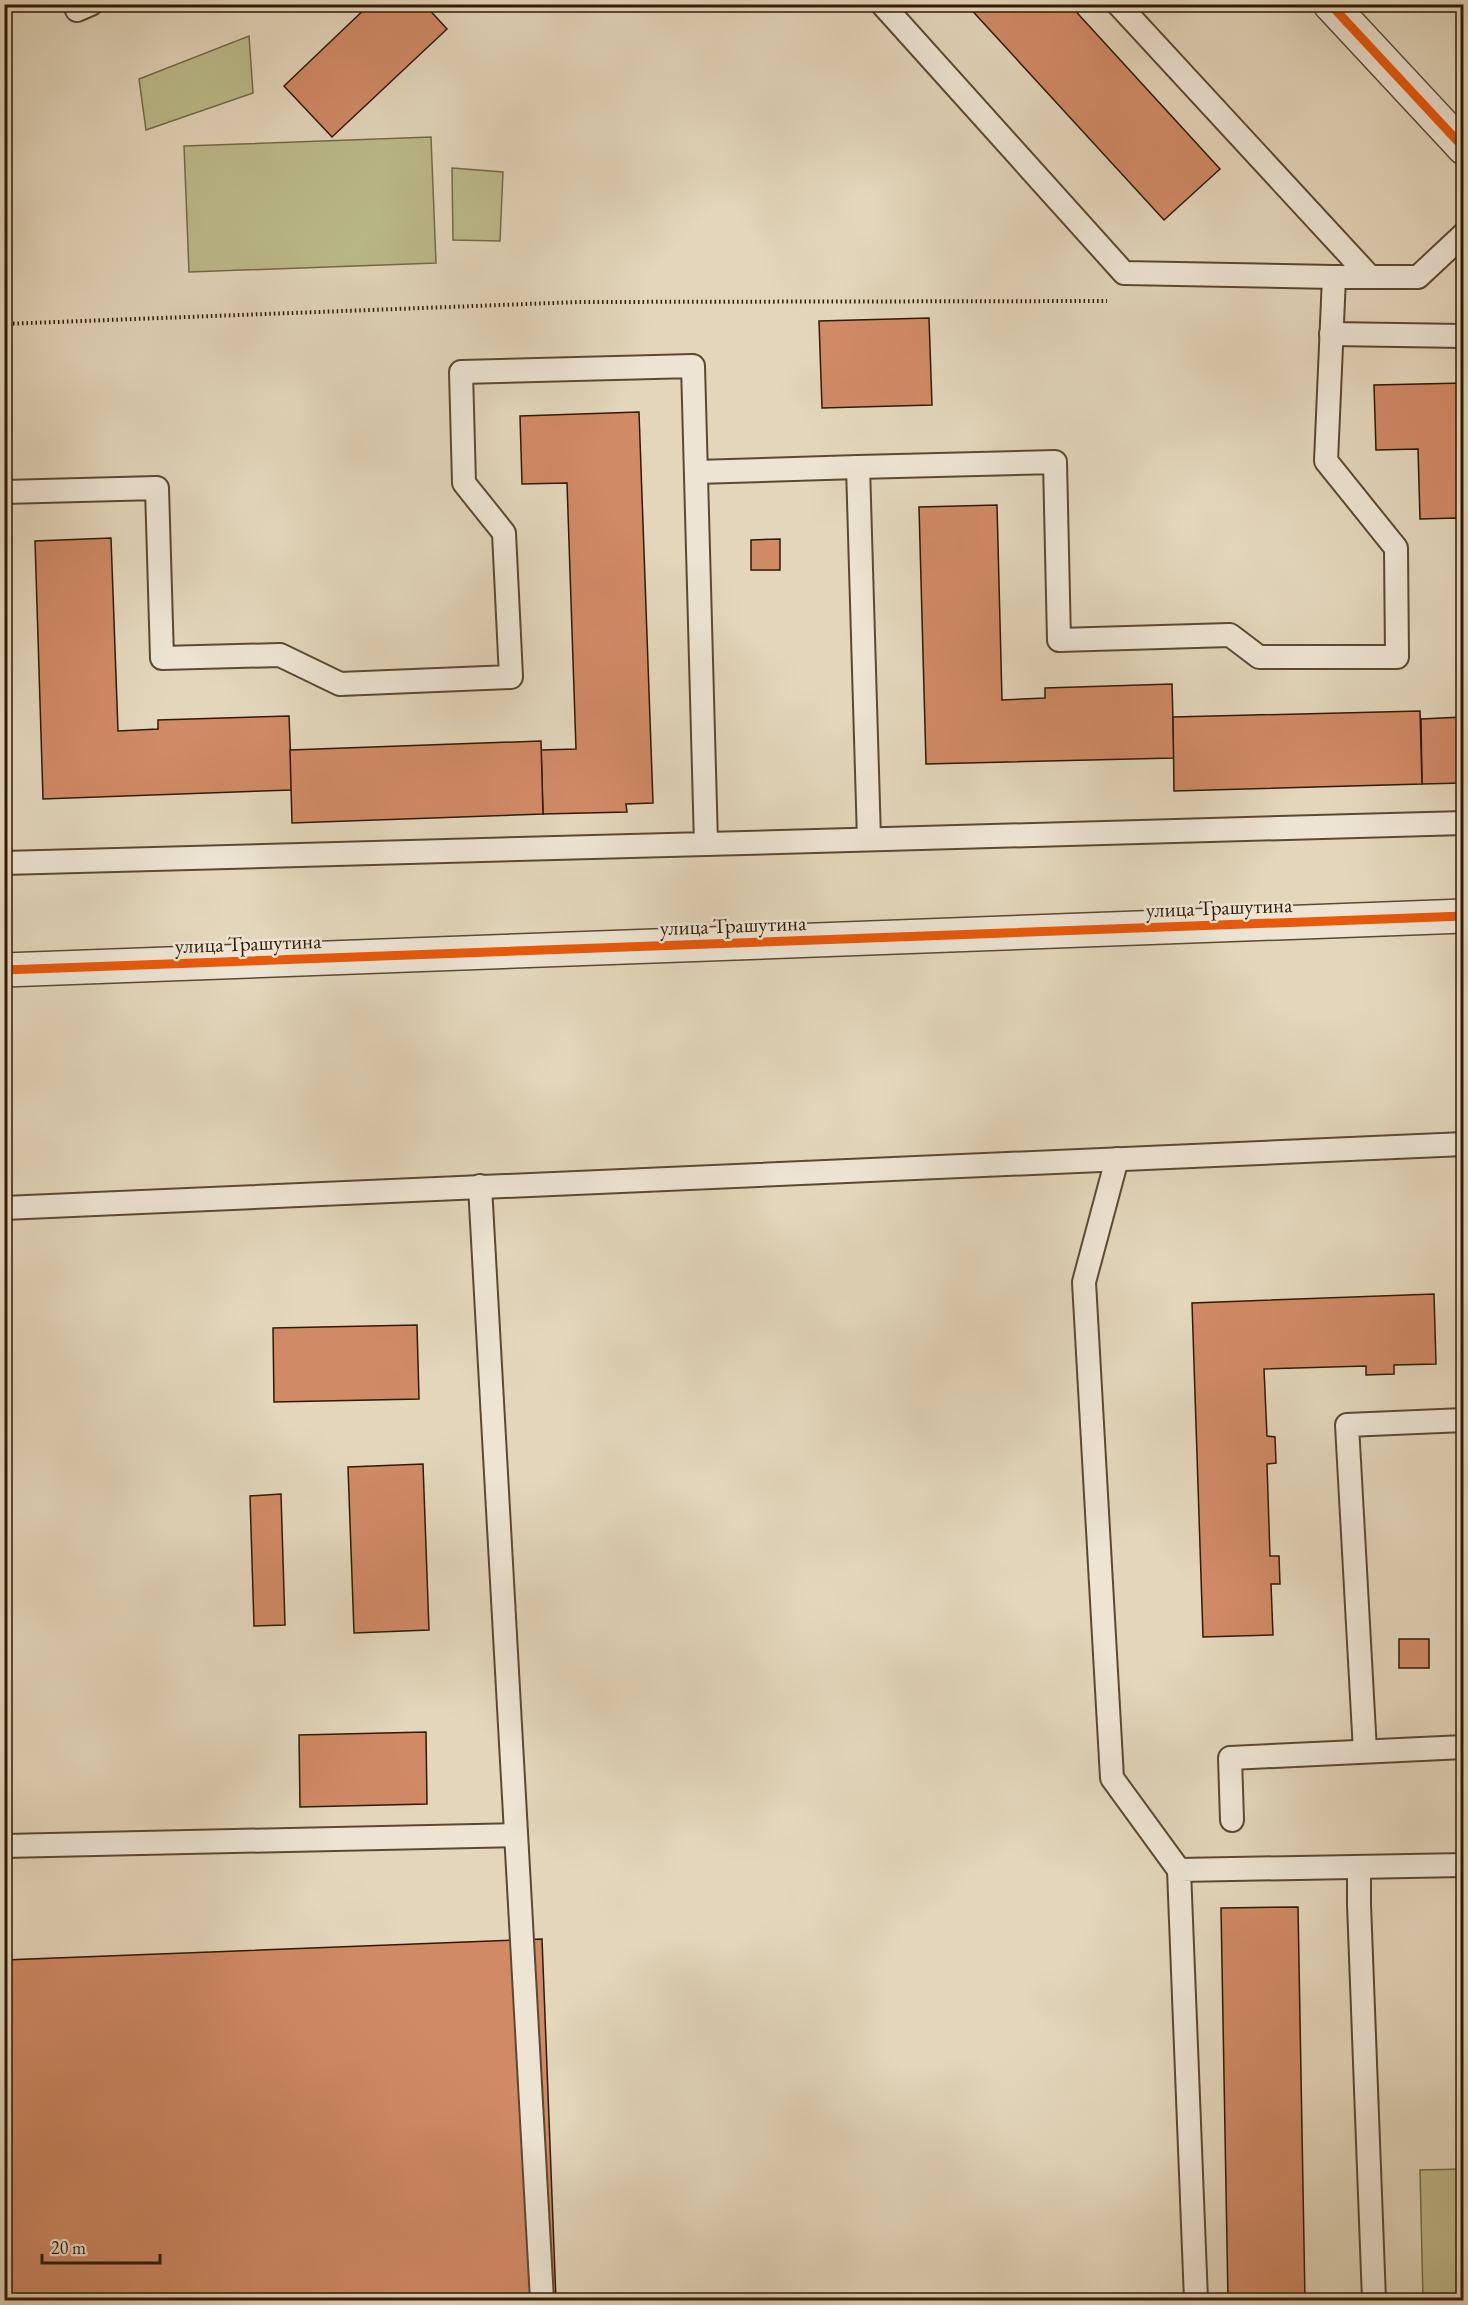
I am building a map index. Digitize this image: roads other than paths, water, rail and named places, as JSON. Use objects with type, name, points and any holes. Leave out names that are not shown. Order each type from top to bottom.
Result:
[{"type":"street","points":[[1330,4],[1464,148]]},
{"type":"street","name":"улица Трашутина","points":[[4,970],[1464,916]]},
{"type":"lane","points":[[75,4],[77,10],[91,4]]},
{"type":"lane","points":[[882,4],[1124,273],[1334,278],[1418,277],[1464,234]]},
{"type":"lane","points":[[1118,4],[1370,277]]},
{"type":"lane","points":[[696,472],[1055,462],[1059,640],[1230,635],[1259,657],[1397,657],[1396,548],[1326,461],[1334,278]]},
{"type":"lane","points":[[1332,334],[1464,336]]},
{"type":"lane","points":[[4,492],[157,488],[162,658],[280,655],[340,684],[511,677],[504,533],[464,483],[461,372],[693,366],[706,844]]},
{"type":"lane","points":[[858,467],[868,839]]},
{"type":"lane","points":[[4,863],[1464,823]]},
{"type":"lane","points":[[4,1208],[1464,1144]]},
{"type":"lane","points":[[1117,1159],[1084,1282],[1112,1778],[1179,1870],[1196,2301]]},
{"type":"lane","points":[[480,1186],[542,2301]]},
{"type":"lane","points":[[1365,1751],[1347,1425],[1464,1420]]},
{"type":"lane","points":[[1232,1821],[1230,1758],[1464,1747]]},
{"type":"lane","points":[[4,1846],[516,1835]]},
{"type":"lane","points":[[1179,1870],[1464,1865]]},
{"type":"lane","points":[[1359,1867],[1374,2301]]}]
